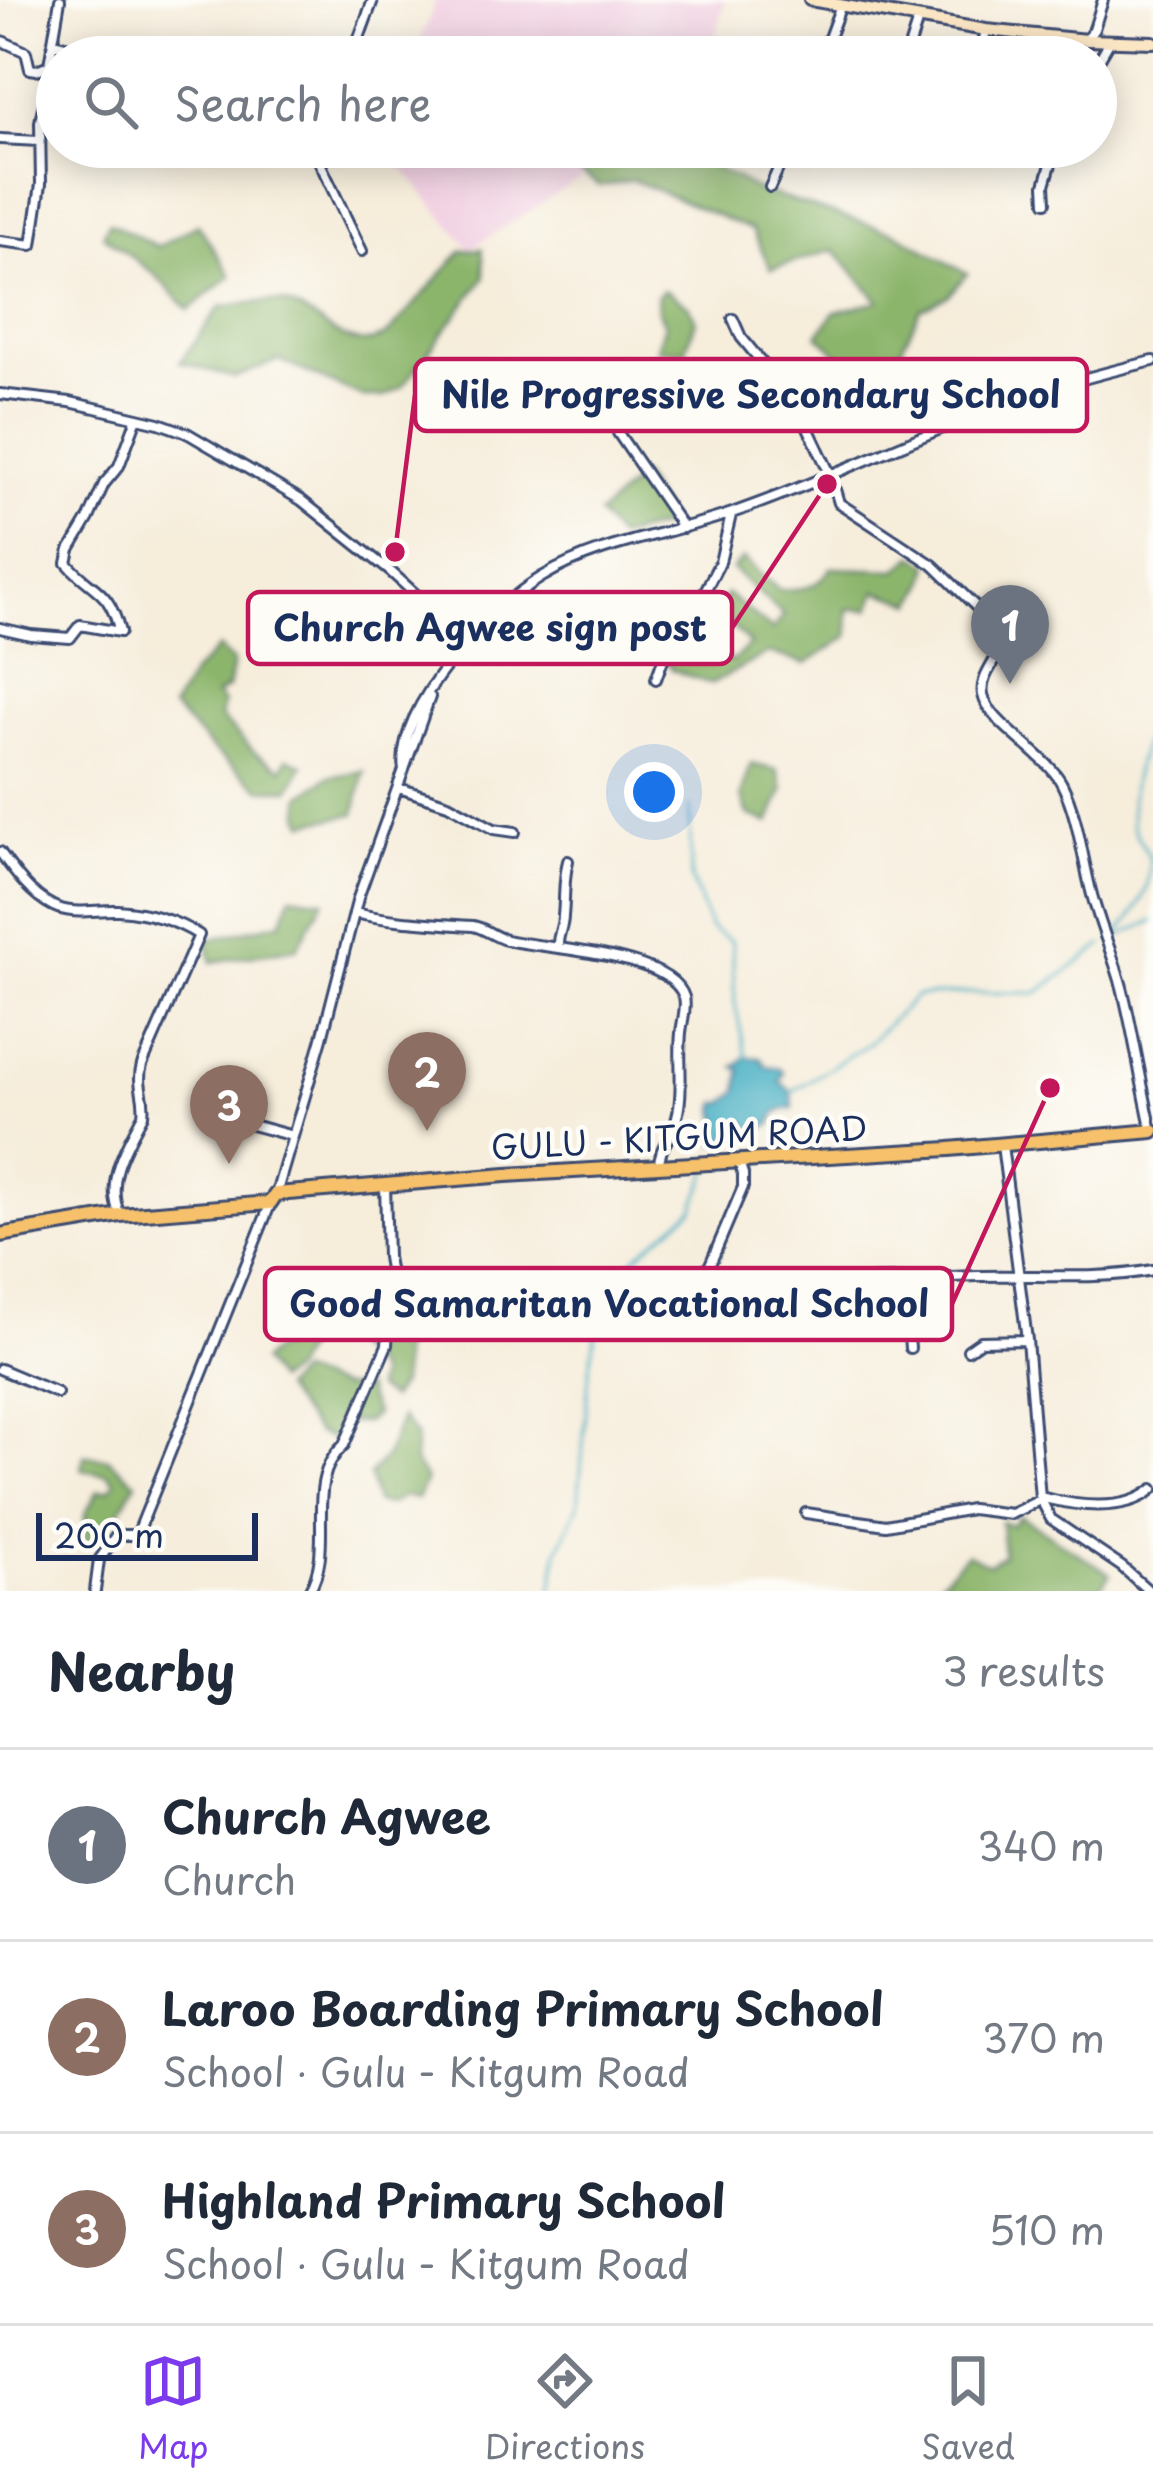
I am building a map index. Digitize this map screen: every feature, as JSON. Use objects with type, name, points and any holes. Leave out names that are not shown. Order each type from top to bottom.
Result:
[{"type":"main road","name":"GULU - KITGUM ROAD","points":[[0,1235],[120,1215],[385,1185],[1152,1131]]},
{"type":"street","points":[[54,36],[60,0]]},
{"type":"street","points":[[360,36],[373,0]]},
{"type":"street","points":[[810,0],[917,20],[1047,36]]},
{"type":"street","points":[[1090,36],[1102,0]]},
{"type":"street","points":[[833,36],[850,4]]},
{"type":"street","points":[[912,36],[917,20]]},
{"type":"street","points":[[985,36],[986,30]]},
{"type":"street","points":[[0,40],[26,52],[30,69],[36,68]]},
{"type":"street","points":[[1117,41],[1153,42]]},
{"type":"street","points":[[0,139],[36,141]]},
{"type":"street","points":[[0,241],[32,245],[40,168]]},
{"type":"street","points":[[322,168],[362,251]]},
{"type":"street","points":[[770,188],[779,168]]},
{"type":"street","points":[[1046,202],[1048,168]]},
{"type":"street","points":[[733,319],[741,337],[805,422],[839,502],[933,565],[1002,636],[983,688],[984,700],[1054,770],[1064,788],[1121,986],[1152,1131]]},
{"type":"street","points":[[95,1591],[100,1560],[117,1535],[136,1534],[273,1198],[355,913],[399,788],[410,722],[441,674],[525,589],[566,563],[609,546],[731,513],[979,413],[1153,361]]},
{"type":"street","points":[[0,394],[70,402],[187,433],[301,500],[455,631],[475,635]]},
{"type":"street","points":[[0,628],[70,638],[80,625],[121,631],[104,593],[67,563],[104,484],[119,466],[137,418]]},
{"type":"street","points":[[617,433],[683,528]]},
{"type":"street","points":[[656,680],[673,632],[691,618],[719,562],[731,513]]},
{"type":"street","points":[[455,631],[460,652]]},
{"type":"street","points":[[399,788],[454,806],[494,830],[514,832]]},
{"type":"street","points":[[0,852],[20,878],[52,905],[70,911],[121,910],[146,915],[199,935],[138,1080],[143,1115],[120,1158],[114,1193],[120,1215]]},
{"type":"street","points":[[558,948],[568,861]]},
{"type":"street","points":[[355,913],[409,923],[477,927],[506,940],[591,952],[660,973],[685,1000],[680,1092],[659,1166]]},
{"type":"street","points":[[237,1120],[293,1136]]},
{"type":"street","points":[[1002,1145],[1027,1340],[1040,1498],[1051,1519],[1122,1567],[1148,1591]]},
{"type":"street","points":[[739,1162],[742,1187],[709,1267],[711,1276],[720,1282],[1122,1276],[1153,1270]]},
{"type":"street","points":[[309,1591],[320,1558],[324,1477],[344,1444],[387,1345],[391,1281],[385,1185]]},
{"type":"street","points":[[893,1280],[909,1326],[910,1348]]},
{"type":"street","points":[[968,1350],[981,1341],[1027,1340]]},
{"type":"street","points":[[0,1370],[57,1393]]},
{"type":"street","points":[[806,1513],[886,1525],[970,1509],[1017,1513],[1040,1498],[1125,1503],[1153,1489]]},
{"type":"shaded area","points":[[436,0],[725,0],[716,36],[422,36]]},
{"type":"shaded area","points":[[402,168],[596,168],[470,249]]},
{"type":"green space","points":[[575,168],[716,168],[760,191],[896,233],[967,274],[949,295],[920,310],[900,351],[878,366],[840,356],[818,335],[835,312],[879,301],[834,250],[771,269],[752,230],[633,180],[600,186]]},
{"type":"green space","points":[[109,222],[158,247],[198,224],[231,276],[189,310],[153,273],[103,235]]},
{"type":"green space","points":[[482,249],[485,277],[402,387],[382,397],[363,397],[279,360],[235,378],[180,362],[220,307],[256,302],[291,306],[344,337],[372,341],[388,334],[462,251]]},
{"type":"green space","points":[[664,290],[688,305],[696,320],[685,351],[657,349],[665,324],[657,296]]},
{"type":"green space","points":[[641,476],[671,524],[617,538],[598,515]]},
{"type":"green space","points":[[914,556],[930,564],[914,603],[877,591],[870,609],[848,609],[849,636],[806,664],[768,653],[711,684],[673,670],[664,660],[672,656],[690,662],[698,653],[690,645],[698,635],[732,662],[750,644],[714,610],[727,594],[772,630],[784,616],[732,569],[743,559],[779,590],[814,585],[831,568],[897,570]]},
{"type":"green space","points":[[218,648],[233,662],[228,688],[216,695],[223,704],[220,717],[254,752],[282,769],[287,758],[303,765],[290,789],[261,789],[172,708],[192,674]]},
{"type":"green space","points":[[751,764],[777,770],[783,790],[769,823],[748,815],[741,796]]},
{"type":"green space","points":[[364,771],[355,814],[305,823],[301,796],[328,777]]},
{"type":"green space","points":[[291,895],[324,900],[297,948],[212,962],[207,940],[281,922]]},
{"type":"green space","points":[[314,1288],[327,1297],[328,1308],[292,1371],[276,1381],[261,1362],[281,1347],[290,1326],[309,1307]]},
{"type":"green space","points":[[356,1306],[367,1314],[364,1327],[371,1336],[401,1349],[401,1382],[390,1399],[375,1388],[378,1376],[372,1365],[331,1328],[333,1311]]},
{"type":"green space","points":[[298,1373],[342,1388],[365,1388],[375,1414],[366,1422],[349,1422],[338,1441],[316,1432],[282,1389]]},
{"type":"green space","points":[[401,1417],[416,1437],[414,1461],[426,1480],[417,1499],[404,1496],[390,1505],[376,1503],[369,1475],[386,1456]]},
{"type":"green space","points":[[84,1456],[108,1458],[136,1482],[118,1515],[110,1519],[113,1542],[85,1545],[85,1514],[98,1491],[110,1490],[115,1482],[108,1474],[82,1470]]},
{"type":"green space","points":[[1020,1516],[1110,1574],[1098,1591],[950,1591],[939,1583],[967,1554],[989,1564],[1003,1555],[1001,1522],[1012,1525]]},
{"type":"water","points":[[746,1057],[780,1068],[784,1074],[780,1081],[792,1093],[793,1108],[779,1112],[772,1124],[754,1131],[746,1122],[716,1144],[718,1103],[725,1103],[738,1091],[741,1070],[735,1067]]},
{"type":"waterway","points":[[1113,938],[1135,911],[1148,880],[1149,857],[1133,827],[1131,810],[1136,770],[1153,721]]},
{"type":"waterway","points":[[690,807],[691,878],[710,928],[732,942],[735,1004],[747,1059]]},
{"type":"waterway","points":[[1111,940],[1153,921]]},
{"type":"waterway","points":[[790,1093],[869,1043],[916,996],[1037,993],[1103,945]]},
{"type":"waterway","points":[[552,1591],[558,1550],[578,1506],[589,1374],[601,1300],[635,1257],[694,1209],[709,1169]]},
{"type":"place","name":"Church Agwee sign post","points":[[827,484]]},
{"type":"place","name":"Nile Progressive Secondary School","points":[[395,552]]},
{"type":"place","name":"Church Agwee","points":[[1010,684]]},
{"type":"place","name":"Good Samaritan Vocational School","points":[[1050,1088]]},
{"type":"place","name":"Laroo Boarding Primary School","points":[[427,1131]]},
{"type":"place","name":"Highland Primary School","points":[[229,1164]]}]
